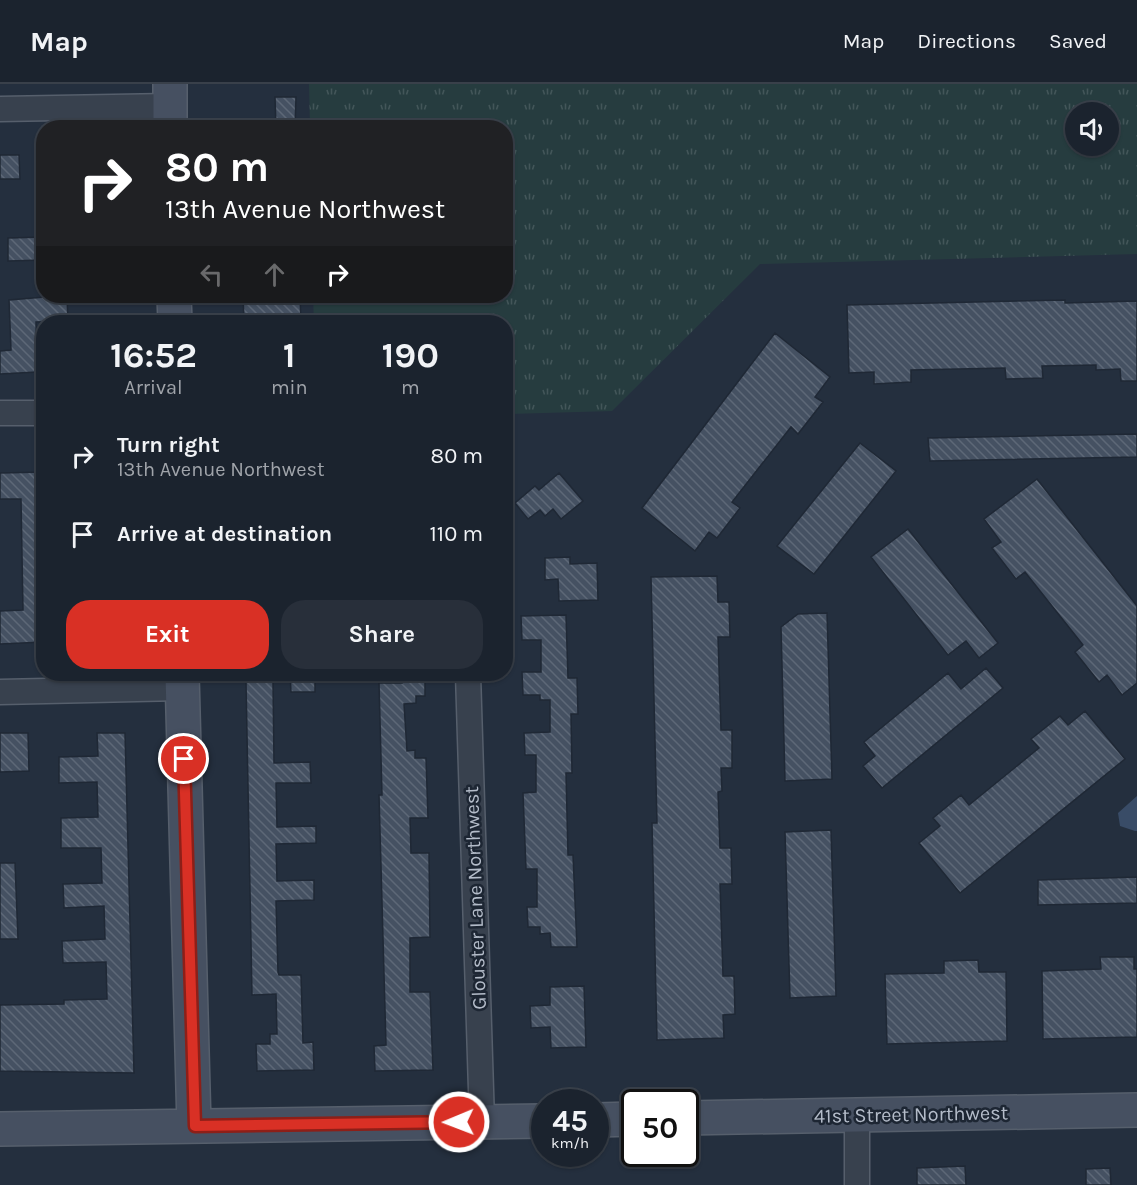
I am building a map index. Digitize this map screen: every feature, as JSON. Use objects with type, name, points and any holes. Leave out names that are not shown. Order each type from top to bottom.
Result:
[{"type":"main road","points":[[182,681],[195,1126]]},
{"type":"main road","name":"41st Street Northwest","points":[[699,1118],[1137,1110]]},
{"type":"main road","points":[[0,1129],[531,1120]]},
{"type":"street","points":[[0,109],[170,106]]},
{"type":"street","points":[[0,413],[36,412]]},
{"type":"street","points":[[0,692],[182,681]]},
{"type":"street","name":"Glouster Lane Northwest","points":[[468,681],[482,1122]]},
{"type":"street","points":[[857,1116],[857,1185]]},
{"type":"green space","points":[[309,84],[1137,84],[1137,254],[760,264],[612,411],[513,414],[513,315],[314,315],[313,303],[513,303],[513,120],[310,120]]},
{"type":"water","points":[[1137,796],[1137,831],[1135,831],[1120,826],[1118,813]]},
{"type":"building","points":[[275,97],[296,97],[295,120],[276,120]]},
{"type":"building","points":[[0,155],[19,155],[20,179],[0,179]]},
{"type":"building","points":[[36,237],[36,260],[8,261],[8,238]]},
{"type":"building","points":[[36,298],[36,303],[67,303],[68,315],[36,315],[36,372],[0,374],[0,351],[11,350],[9,300]]},
{"type":"building","points":[[1065,300],[1065,303],[1137,301],[1137,381],[1121,381],[1120,369],[1096,370],[1096,365],[1042,366],[1043,378],[1006,379],[1005,368],[911,370],[911,382],[874,384],[874,372],[849,373],[847,305]]},
{"type":"building","points":[[243,303],[300,303],[301,315],[244,315]]},
{"type":"building","points":[[775,333],[830,377],[815,397],[823,402],[798,434],[791,427],[732,502],[740,508],[717,538],[709,532],[695,551],[642,508]]},
{"type":"building","points":[[1137,434],[1137,457],[930,461],[928,438]]},
{"type":"building","points":[[860,443],[896,471],[814,574],[777,546]]},
{"type":"building","points":[[36,472],[36,642],[0,644],[0,611],[23,610],[21,499],[0,499],[0,473]]},
{"type":"building","points":[[559,473],[583,501],[561,519],[553,509],[545,516],[540,510],[528,519],[515,503],[535,486],[539,490]]},
{"type":"building","points":[[1037,479],[1137,606],[1137,683],[1122,695],[1107,675],[1099,682],[1075,652],[1083,645],[1025,572],[1016,579],[992,548],[1001,542],[984,519]]},
{"type":"building","points":[[908,529],[998,643],[979,658],[966,641],[948,655],[871,557]]},
{"type":"building","points":[[570,557],[570,564],[597,563],[598,600],[559,601],[558,579],[545,580],[545,558]]},
{"type":"building","points":[[717,576],[718,602],[729,602],[730,637],[718,637],[721,730],[732,730],[732,768],[721,768],[722,791],[718,792],[720,848],[731,848],[732,884],[720,884],[723,976],[734,976],[735,1014],[723,1015],[724,1038],[657,1040],[652,823],[657,823],[651,577]]},
{"type":"building","points":[[827,613],[832,779],[785,781],[781,627],[798,614]]},
{"type":"building","points":[[566,615],[568,678],[577,678],[578,714],[571,714],[572,773],[566,773],[568,855],[573,855],[577,947],[551,947],[550,933],[540,934],[540,927],[528,927],[527,907],[537,907],[537,869],[526,869],[523,793],[536,792],[536,755],[525,755],[524,733],[550,732],[550,700],[540,700],[540,695],[523,695],[522,672],[541,672],[541,640],[522,640],[521,616]]},
{"type":"building","points":[[986,668],[1003,688],[882,788],[863,766],[875,756],[864,742],[948,673],[961,689]]},
{"type":"building","points":[[290,681],[315,681],[315,692],[291,692]]},
{"type":"building","points":[[402,681],[425,681],[425,696],[416,696],[416,703],[404,704],[407,751],[415,750],[415,758],[426,758],[428,818],[410,818],[411,853],[429,853],[430,937],[410,938],[410,992],[430,992],[433,1070],[375,1071],[374,1046],[386,1045],[379,795],[382,795],[379,683],[402,683]]},
{"type":"building","points":[[246,682],[273,682],[274,763],[310,762],[311,783],[276,783],[277,827],[316,826],[316,843],[276,844],[277,881],[314,880],[314,900],[276,901],[278,972],[279,975],[301,975],[303,1043],[313,1042],[314,1070],[257,1071],[256,1044],[270,1044],[270,1034],[277,1034],[276,994],[252,995]]},
{"type":"building","points":[[1085,711],[1125,759],[960,893],[919,843],[940,826],[933,818],[961,795],[969,805],[1039,748],[1031,739],[1060,716],[1068,725]]},
{"type":"building","points":[[0,733],[28,733],[29,771],[0,772]]},
{"type":"building","points":[[97,733],[125,733],[134,1073],[0,1071],[0,1005],[64,1004],[64,1000],[107,999],[106,962],[63,963],[62,941],[105,939],[104,906],[64,908],[63,884],[102,883],[101,848],[61,848],[61,818],[98,817],[97,782],[59,783],[59,757],[98,756]]},
{"type":"building","points":[[831,830],[836,996],[790,998],[785,832]]},
{"type":"building","points":[[0,863],[15,863],[18,939],[0,939]]},
{"type":"building","points":[[1137,877],[1137,903],[1038,905],[1038,880]]},
{"type":"building","points":[[1100,957],[1134,957],[1134,969],[1137,969],[1137,1037],[1043,1039],[1042,971],[1101,969]]},
{"type":"building","points":[[978,960],[979,972],[1006,972],[1007,1041],[887,1044],[885,974],[944,973],[944,961]]},
{"type":"building","points":[[584,986],[586,1047],[551,1048],[550,1027],[531,1028],[530,1006],[550,1005],[550,987]]},
{"type":"building","points":[[965,1166],[966,1185],[917,1185],[917,1168]]},
{"type":"building","points":[[1110,1168],[1111,1185],[1086,1185],[1086,1169]]},
{"type":"route","points":[[184,759],[195,1126],[459,1122]]}]
